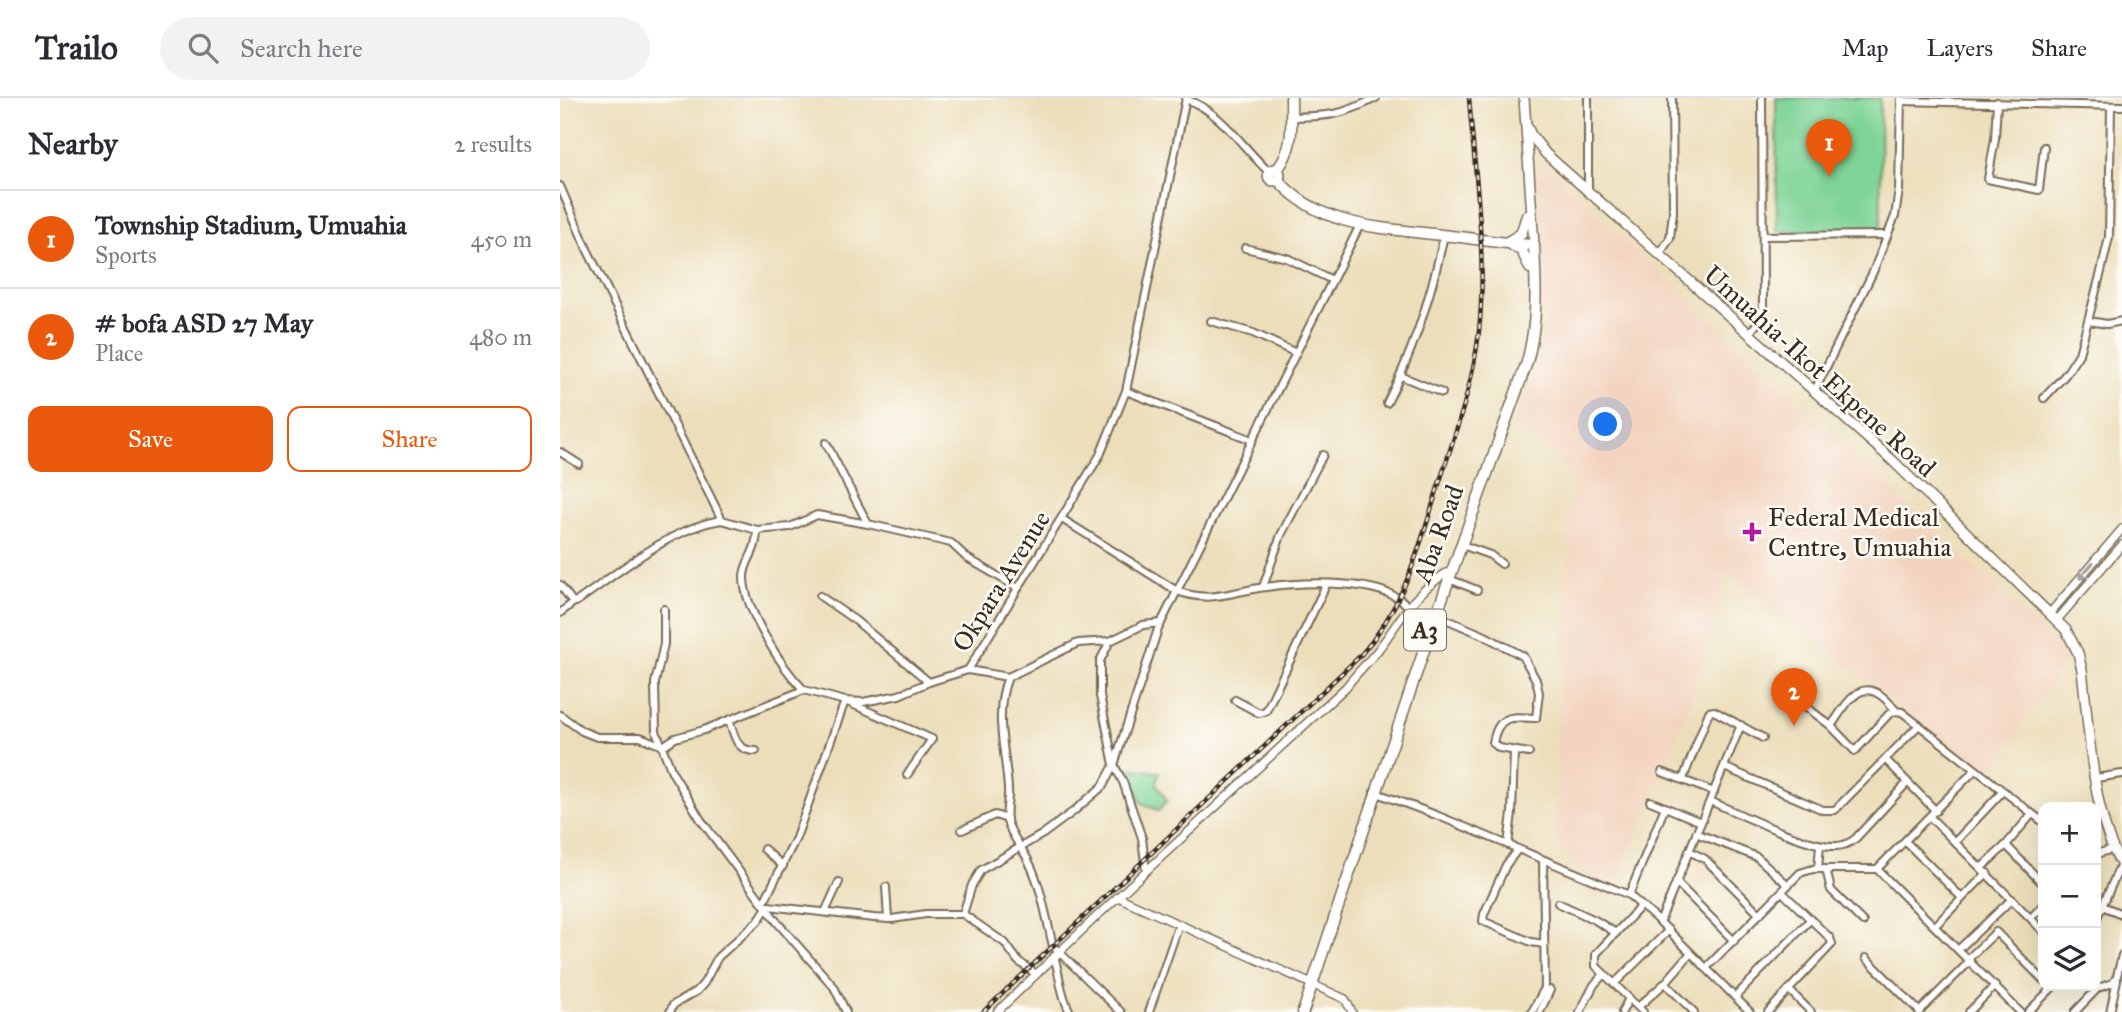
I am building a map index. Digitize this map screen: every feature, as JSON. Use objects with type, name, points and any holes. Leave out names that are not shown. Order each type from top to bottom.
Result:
[{"type":"main road","points":[[1291,98],[1290,147],[1286,159],[1275,174],[1295,197],[1309,206],[1360,225],[1531,245]]},
{"type":"main road","name":"Aba Road","points":[[1303,1012],[1448,576],[1527,362],[1535,331],[1537,294],[1527,216],[1531,147],[1519,98]]},
{"type":"main road","name":"Aba Road","points":[[1375,793],[1424,631],[1462,545],[1505,417],[1530,330],[1531,147],[1524,98]]},
{"type":"main road","name":"Umuahia-Ikot Ekpene Road","points":[[1531,147],[1588,192],[1815,390],[1892,460],[2053,617],[2072,641],[2082,670],[2103,822],[2122,864]]},
{"type":"main road","points":[[1505,242],[1521,234],[1527,216]]},
{"type":"main road","points":[[1505,242],[1522,251],[1530,268]]},
{"type":"main road","name":"Aba Road","points":[[1297,1012],[1310,985]]},
{"type":"street","points":[[1291,117],[1346,113],[1376,98]]},
{"type":"street","points":[[1588,98],[1588,192]]},
{"type":"street","points":[[1659,255],[1670,239],[1673,212],[1672,98]]},
{"type":"street","points":[[1749,334],[1762,317],[1762,98]]},
{"type":"street","points":[[1186,99],[1198,103],[1215,115],[1275,174]]},
{"type":"street","name":"Okpara Avenue","points":[[803,690],[845,701],[863,702],[899,695],[968,670],[1100,455],[1126,391],[1186,99]]},
{"type":"street","points":[[1815,390],[1873,272],[1895,216],[1899,190],[1901,100],[1985,100],[2122,106]]},
{"type":"street","points":[[1997,102],[1996,139],[1988,179],[2039,190],[2044,147]]},
{"type":"street","points":[[2044,398],[2079,354],[2109,237],[2111,106]]},
{"type":"street","points":[[560,186],[610,295],[722,520]]},
{"type":"street","points":[[963,914],[972,886],[981,870],[1022,847],[1074,811],[1103,786],[1115,765],[1161,623],[1360,225]]},
{"type":"street","points":[[1387,403],[1401,376],[1421,323],[1444,235]]},
{"type":"street","points":[[1764,236],[1887,235]]},
{"type":"street","points":[[1245,248],[1287,258],[1332,280]]},
{"type":"street","points":[[1211,321],[1253,333],[1296,353]]},
{"type":"street","points":[[2089,321],[2107,324],[2122,321]]},
{"type":"street","points":[[1401,376],[1442,393]]},
{"type":"street","points":[[1126,391],[1252,440]]},
{"type":"street","points":[[826,443],[868,524]]},
{"type":"street","points":[[560,452],[579,464]]},
{"type":"street","points":[[1262,587],[1281,535],[1323,455]]},
{"type":"street","points":[[560,613],[646,553],[697,525],[722,520],[757,530],[790,527],[817,515],[951,543],[967,558],[1018,588]]},
{"type":"street","points":[[1062,519],[1177,591],[1211,598],[1262,587],[1366,586],[1380,590],[1408,606],[1416,623],[1424,631]]},
{"type":"street","points":[[2053,617],[2122,529]]},
{"type":"street","points":[[663,746],[675,738],[729,720],[803,690],[787,671],[768,640],[745,588],[746,567],[757,544],[757,530]]},
{"type":"street","points":[[1462,545],[1490,555],[1502,564]]},
{"type":"street","points":[[2053,617],[2122,545]]},
{"type":"street","points":[[997,1012],[1056,954],[1346,687],[1378,649],[1408,606],[1427,586],[1448,576],[1477,590]]},
{"type":"street","points":[[560,585],[574,602]]},
{"type":"street","points":[[1235,700],[1259,713],[1266,711],[1326,585]]},
{"type":"street","points":[[820,596],[856,621],[929,682]]},
{"type":"street","points":[[664,609],[664,644],[655,697],[656,731],[682,791],[777,922],[834,987],[846,1012]]},
{"type":"street","points":[[1436,615],[1523,656],[1529,664],[1539,693],[1536,718],[1511,716],[1505,720],[1493,739],[1495,746],[1529,753]]},
{"type":"street","points":[[968,670],[1008,677],[1078,643],[1110,641],[1143,625],[1161,623]]},
{"type":"street","points":[[1110,641],[1100,661],[1099,685],[1103,714],[1115,765],[1142,838],[1146,872]]},
{"type":"street","points":[[1008,677],[1000,719],[1008,791],[1007,819],[1041,891],[1060,974],[1061,992],[1070,1012]]},
{"type":"street","points":[[1782,688],[1831,726],[1855,751],[1889,714],[1902,712],[2038,818]]},
{"type":"street","points":[[1831,726],[1852,695],[1863,691],[1876,693],[1889,701],[1896,711]]},
{"type":"street","points":[[670,1012],[673,1005],[697,991],[718,957],[758,921],[796,838],[845,701],[932,739],[907,775]]},
{"type":"street","points":[[1683,779],[1709,712],[1714,711],[1763,738]]},
{"type":"street","points":[[560,715],[582,731],[597,737],[640,737],[663,746]]},
{"type":"street","points":[[729,720],[739,747],[756,751]]},
{"type":"street","points":[[1660,922],[1741,725]]},
{"type":"street","points":[[1724,767],[1829,811],[1839,808],[1919,725]]},
{"type":"street","points":[[1508,845],[1514,751]]},
{"type":"street","points":[[1885,759],[1936,811]]},
{"type":"street","points":[[1877,869],[1975,770]]},
{"type":"street","points":[[1662,772],[1714,792]]},
{"type":"street","points":[[2096,778],[2122,774]]},
{"type":"street","points":[[1710,801],[1820,845],[1839,847],[1849,843],[1907,783]]},
{"type":"street","points":[[1955,842],[2003,791]]},
{"type":"street","points":[[1375,793],[1629,895],[1669,930],[1750,1012]]},
{"type":"street","points":[[1650,801],[1701,822]]},
{"type":"street","points":[[1629,895],[1665,807]]},
{"type":"street","points":[[1935,926],[2032,814]]},
{"type":"street","points":[[962,830],[989,816],[1007,819]]},
{"type":"street","points":[[1930,817],[2040,928]]},
{"type":"street","points":[[1696,833],[1757,858],[1788,885]]},
{"type":"street","points":[[1905,841],[1962,898]]},
{"type":"street","points":[[1820,845],[1822,869],[1831,890],[1863,922]]},
{"type":"street","points":[[2006,845],[2038,879]]},
{"type":"street","points":[[764,849],[783,866]]},
{"type":"street","points":[[1518,849],[1506,865],[1483,921],[1531,942],[1544,944]]},
{"type":"street","points":[[2101,853],[2113,849]]},
{"type":"street","points":[[1689,851],[1705,859],[1760,914]]},
{"type":"street","points":[[1532,1012],[1545,988],[1543,860]]},
{"type":"street","points":[[2122,864],[2102,906],[2122,914]]},
{"type":"street","points":[[1706,968],[1800,873],[1822,869],[1877,869],[2021,1012]]},
{"type":"street","points":[[825,912],[839,882]]},
{"type":"street","points":[[1676,882],[1734,941]]},
{"type":"street","points":[[886,887],[888,919]]},
{"type":"street","points":[[1768,1012],[1832,944],[1830,938],[1782,891]]},
{"type":"street","points":[[1118,897],[1345,999],[1352,1012]]},
{"type":"street","points":[[1959,949],[2012,899]]},
{"type":"street","points":[[1558,903],[1616,933]]},
{"type":"street","points":[[766,904],[888,919],[926,914],[963,914],[1005,943],[1018,961],[1036,974]]},
{"type":"street","points":[[1642,906],[1594,956],[1596,966],[1641,1010],[1690,954]]},
{"type":"street","points":[[2031,918],[2038,910]]},
{"type":"street","points":[[1735,997],[1810,920]]},
{"type":"street","points":[[1149,1012],[1179,924]]},
{"type":"street","points":[[1615,983],[1669,930]]},
{"type":"street","points":[[1866,958],[1920,1012],[1996,932],[2038,975]]},
{"type":"street","points":[[1056,954],[1121,1012]]},
{"type":"street","points":[[2110,1012],[2122,955]]},
{"type":"street","points":[[1580,1012],[1594,985],[1604,974]]},
{"type":"street","points":[[2101,986],[2113,983],[2117,976]]},
{"type":"street","points":[[1665,984],[1694,1012]]},
{"type":"street","points":[[1969,1012],[1995,986]]},
{"type":"street","points":[[1539,1012],[1550,990]]},
{"type":"street","points":[[1789,990],[1811,1012]]},
{"type":"street","points":[[2028,1012],[2048,991]]},
{"type":"street","points":[[2075,1012],[2093,991]]},
{"type":"street","points":[[1622,1012],[1629,998]]},
{"type":"shaded area","name":"Federal Medical Centre, Umuahia","points":[[1543,163],[2069,656],[1989,775],[1726,571],[1692,698],[1616,882],[1587,871],[1555,842],[1555,782],[1569,549],[1568,514],[1571,495],[1579,483],[1550,450],[1511,429],[1539,352],[1543,328],[1537,168]]},
{"type":"green space","points":[[1776,98],[1880,98],[1881,231],[1777,231]]},
{"type":"green space","points":[[1135,769],[1160,772],[1156,783],[1167,800],[1159,811],[1142,803],[1127,771]]},
{"type":"railway","points":[[983,1012],[1360,656],[1387,620],[1414,563],[1467,395],[1476,352],[1482,273],[1469,98]]},
{"type":"place","name":"Township Stadium, Umuahia","points":[[1829,177]]},
{"type":"place","name":"Federal Medical Centre, Umuahia","points":[[1752,532]]},
{"type":"place","name":"# bofa ASD 27 May","points":[[1794,726]]}]
